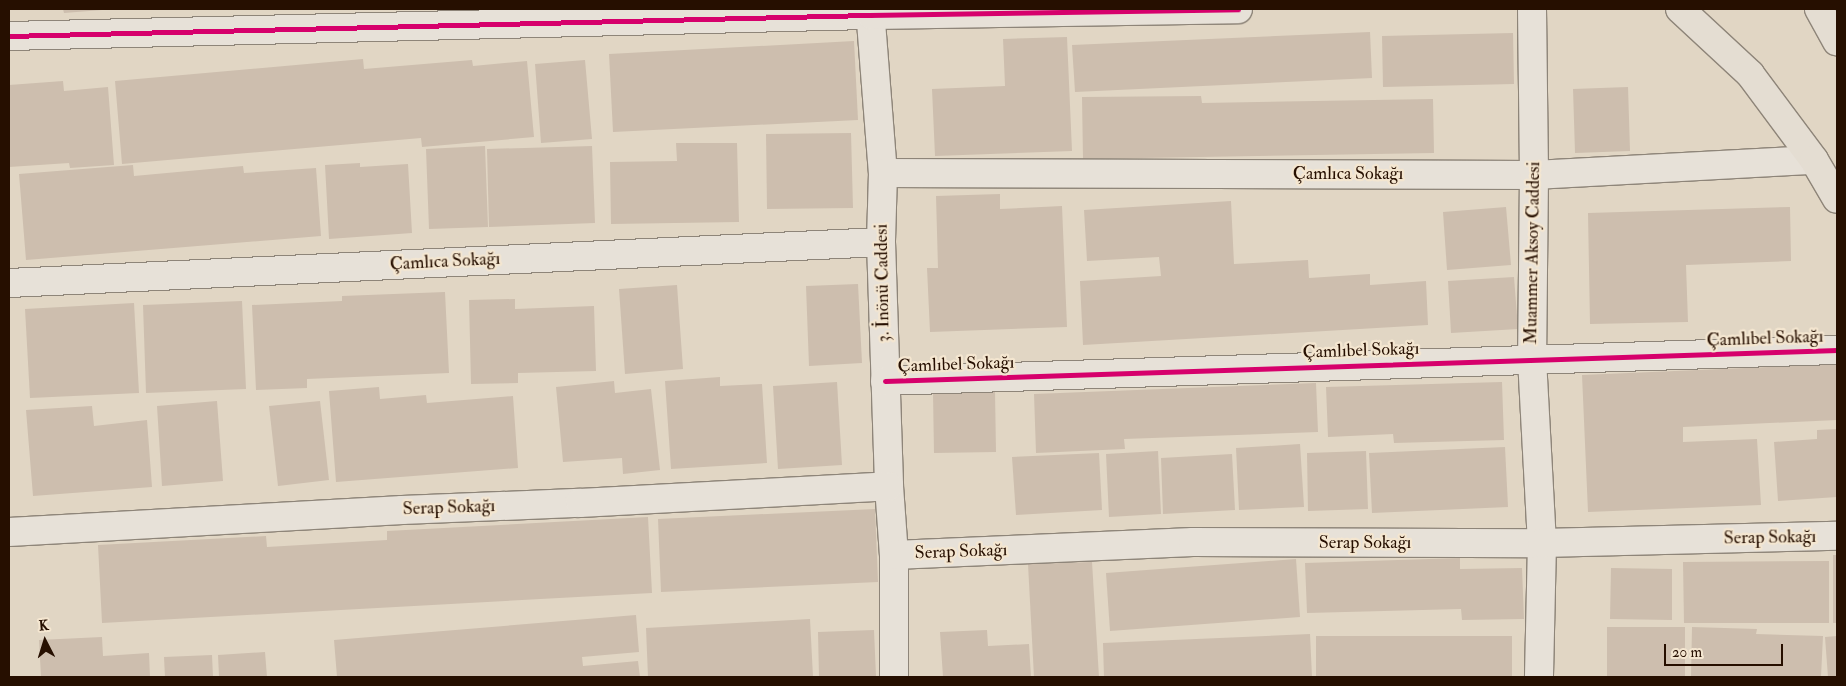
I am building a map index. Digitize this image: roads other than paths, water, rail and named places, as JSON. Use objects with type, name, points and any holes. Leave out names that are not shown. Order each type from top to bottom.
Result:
[{"type":"main road","points":[[1680,9],[1750,74],[1814,160],[1837,199]]},
{"type":"main road","points":[[1819,9],[1837,41]]},
{"type":"street","points":[[9,36],[870,12],[1238,9]]},
{"type":"street","name":"Muammer Aksoy Caddesi","points":[[1532,9],[1534,175],[1532,359],[1542,543],[1539,677]]},
{"type":"street","name":"3. İnönü Caddesi","points":[[870,12],[883,173],[881,242],[888,486],[894,555],[894,677]]},
{"type":"street","name":"Çamlıca Sokağı","points":[[883,173],[1534,175],[1814,160]]},
{"type":"street","name":"Çamlıca Sokağı","points":[[9,282],[881,242]]},
{"type":"street","name":"Çamlıbel Sokağı","points":[[885,381],[1837,350]]},
{"type":"street","name":"Serap Sokağı","points":[[9,532],[888,486]]},
{"type":"street","name":"Serap Sokağı","points":[[894,555],[1193,542],[1542,543],[1837,536]]}]
